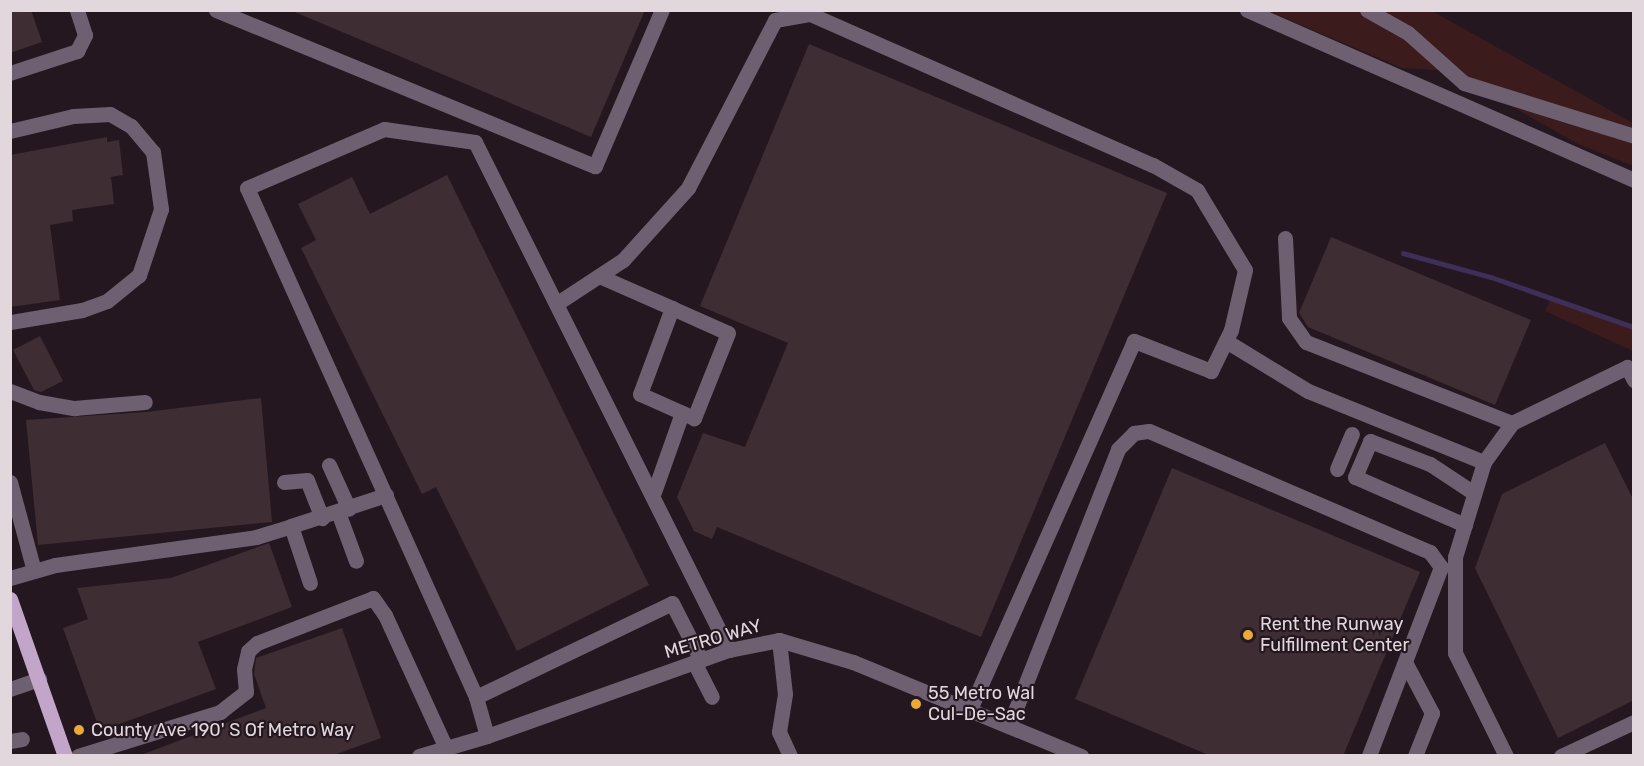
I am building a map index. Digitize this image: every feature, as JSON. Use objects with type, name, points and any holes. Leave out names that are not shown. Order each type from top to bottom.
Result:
[{"type":"main road","points":[[11,600],[65,756]]},
{"type":"street","points":[[10,74],[78,51],[85,35],[76,10]]},
{"type":"street","points":[[216,10],[596,166],[662,10]]},
{"type":"street","points":[[1247,10],[1634,180]]},
{"type":"street","points":[[1367,10],[1408,33],[1464,83],[1634,136]]},
{"type":"street","points":[[559,302],[623,260],[688,188],[775,20],[810,14],[1153,165],[1197,190],[1245,270],[1226,341],[1211,371],[1134,341],[970,710]]},
{"type":"street","points":[[10,131],[73,116],[110,114],[130,126],[153,152],[161,209],[139,275],[107,301],[82,310],[10,322]]},
{"type":"street","points":[[475,142],[484,121]]},
{"type":"street","points":[[475,142],[384,129],[247,188],[476,697],[487,736]]},
{"type":"street","points":[[475,142],[559,302],[654,492],[729,650]]},
{"type":"street","points":[[1285,238],[1289,318],[1306,342],[1512,423]]},
{"type":"street","points":[[599,276],[672,308],[728,333],[694,418],[640,394],[672,308]]},
{"type":"street","points":[[1226,341],[1308,391],[1484,462]]},
{"type":"street","points":[[1506,756],[1455,653],[1455,557],[1484,462],[1512,423],[1630,373]]},
{"type":"street","points":[[10,391],[39,402],[74,408],[145,402]]},
{"type":"street","points":[[654,492],[682,413]]},
{"type":"street","points":[[1009,726],[1118,449],[1134,433],[1149,431],[1430,552],[1441,567],[1369,756]]},
{"type":"street","points":[[1337,469],[1352,434]]},
{"type":"street","points":[[1465,525],[1355,477],[1370,441],[1437,468],[1474,493]]},
{"type":"street","points":[[1437,468],[1445,446]]},
{"type":"street","points":[[329,465],[344,511],[356,561]]},
{"type":"street","points":[[284,482],[307,480],[322,518]]},
{"type":"street","points":[[10,482],[34,571]]},
{"type":"street","points":[[10,578],[34,571],[256,537],[344,511],[386,495]]},
{"type":"street","points":[[291,526],[310,583]]},
{"type":"street","points":[[78,756],[220,712],[246,692],[244,669],[248,651],[257,643],[373,598],[385,615],[445,746]]},
{"type":"street","points":[[476,697],[672,603],[712,697]]},
{"type":"street","points":[[779,640],[785,694],[779,732],[790,756]]},
{"type":"street","name":"METRO WAY","points":[[419,756],[445,746],[487,736],[729,650],[779,640],[853,662],[1081,756]]},
{"type":"street","points":[[1405,662],[1432,713],[1415,756]]},
{"type":"street","points":[[10,689],[39,679]]},
{"type":"street","points":[[1561,756],[1634,722]]},
{"type":"shaded area","points":[[1268,11],[1432,11],[1633,123],[1633,166],[1576,143],[1450,71],[1402,68]]},
{"type":"shaded area","points":[[1551,299],[1633,326],[1633,351],[1545,311]]},
{"type":"building","points":[[10,10],[31,10],[42,42],[10,53]]},
{"type":"building","points":[[290,10],[645,10],[591,137]]},
{"type":"building","points":[[809,44],[1167,193],[981,637],[717,527],[712,539],[694,531],[677,497],[703,433],[745,447],[788,343],[700,306]]},
{"type":"building","points":[[107,137],[107,142],[119,140],[123,175],[111,177],[114,204],[72,210],[73,221],[50,225],[60,300],[10,307],[10,155]]},
{"type":"building","points":[[447,175],[649,585],[517,651],[436,487],[422,494],[301,248],[316,240],[298,204],[352,177],[370,214]]},
{"type":"building","points":[[1331,237],[1531,320],[1495,405],[1308,327],[1299,313]]},
{"type":"building","points":[[40,336],[63,381],[41,392],[34,390],[13,350]]},
{"type":"building","points":[[261,398],[272,522],[38,545],[26,420],[146,412]]},
{"type":"building","points":[[1605,443],[1634,501],[1634,700],[1558,738],[1475,568],[1502,494]]},
{"type":"building","name":"Rent the Runway Fulfillment Center","points":[[1172,468],[1420,572],[1343,756],[1211,756],[1075,699]]},
{"type":"building","points":[[269,543],[292,607],[198,642],[216,689],[100,731],[63,628],[88,619],[77,588],[171,578]]},
{"type":"building","points":[[342,628],[381,738],[331,756],[138,756],[266,708],[254,674],[256,658]]},
{"type":"waterway","points":[[1403,253],[1491,277],[1634,327]]},
{"type":"place","name":"Rent the Runway Fulfillment Center","points":[[1248,635]]},
{"type":"place","name":"55 Metro Wal Cul-De-Sac","points":[[916,704]]},
{"type":"place","name":"County Ave 190' S Of Metro Way","points":[[79,730]]}]
